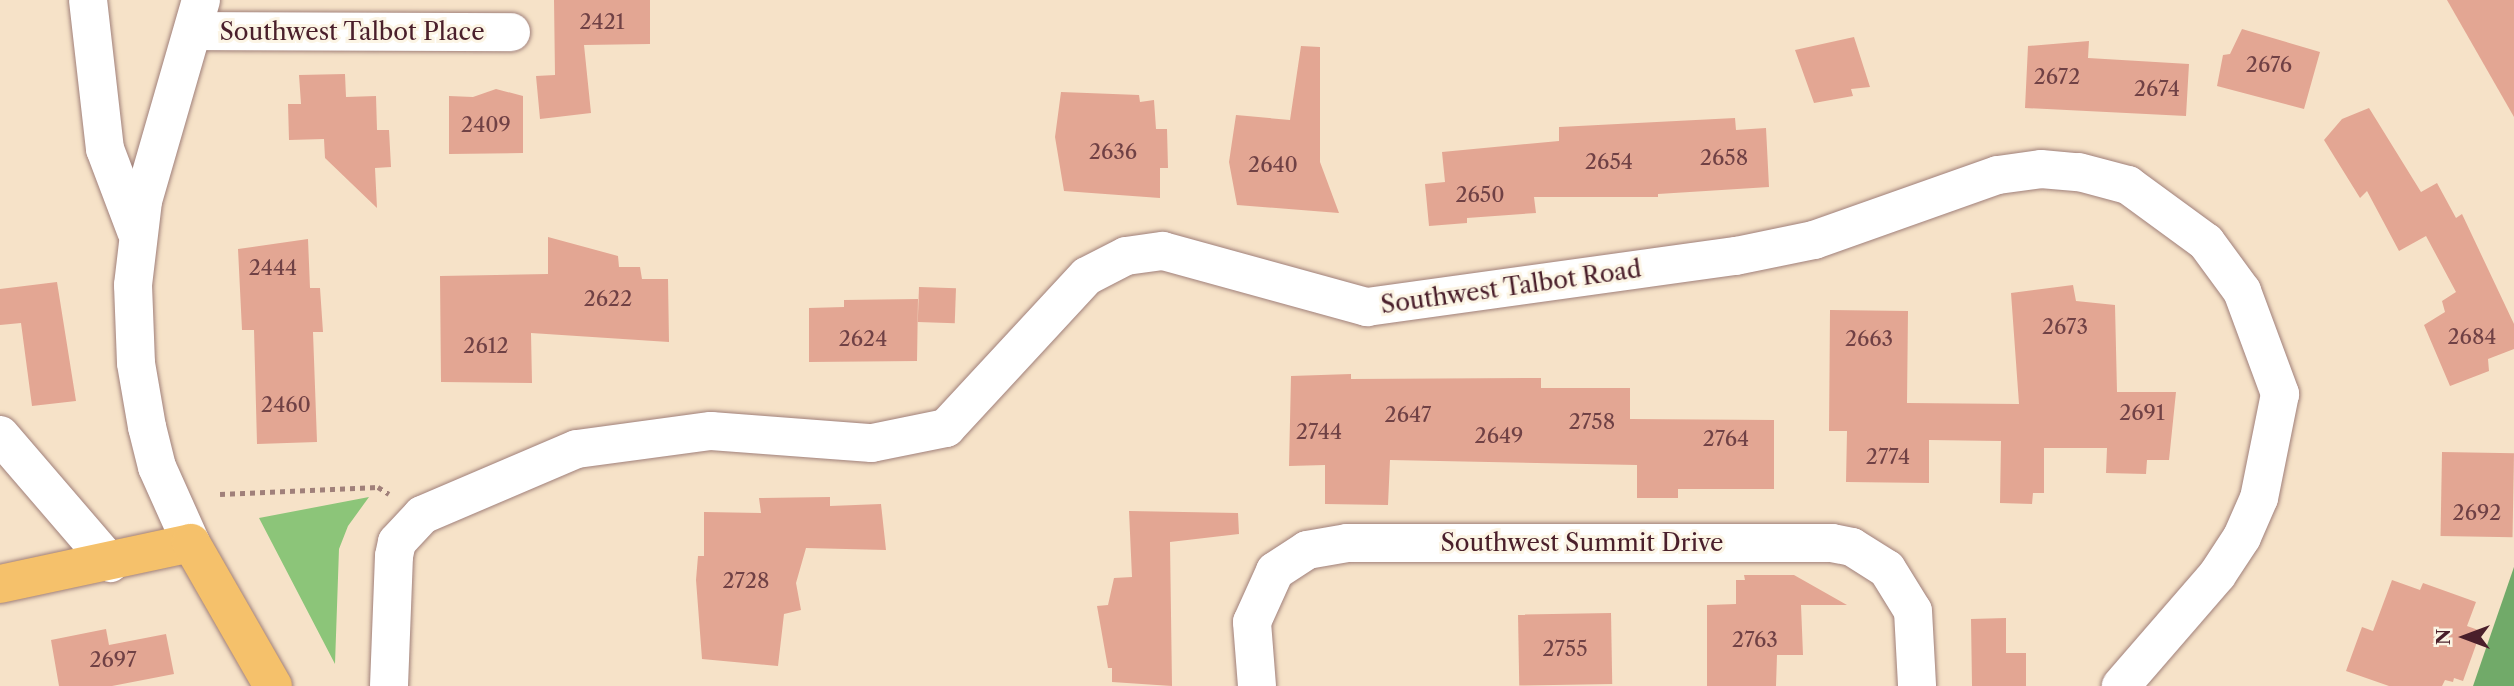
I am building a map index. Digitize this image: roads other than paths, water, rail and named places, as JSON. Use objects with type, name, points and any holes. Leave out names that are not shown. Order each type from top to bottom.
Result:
[{"type":"main road","points":[[0,584],[110,563],[191,543],[273,686]]},
{"type":"street","points":[[88,0],[105,149],[136,231]]},
{"type":"street","points":[[191,543],[157,467],[140,391],[134,327],[136,231],[197,15]]},
{"type":"street","name":"Southwest Talbot Place","points":[[197,15],[511,32]]},
{"type":"street","name":"Southwest Talbot Road","points":[[390,686],[394,556],[397,542],[422,515],[577,449],[710,431],[872,443],[909,439],[946,428],[1087,276],[1126,256],[1163,251],[1367,307],[1736,256],[1814,240],[1998,175],[2042,169],[2079,172],[2128,185],[2207,242],[2242,291],[2280,394],[2259,498],[2242,537],[2121,686]]},
{"type":"street","points":[[0,435],[110,563]]},
{"type":"street","name":"Southwest Summit Drive","points":[[1258,686],[1252,622],[1275,571],[1307,550],[1347,543],[1832,543],[1852,547],[1887,569],[1913,611],[1917,686]]}]
